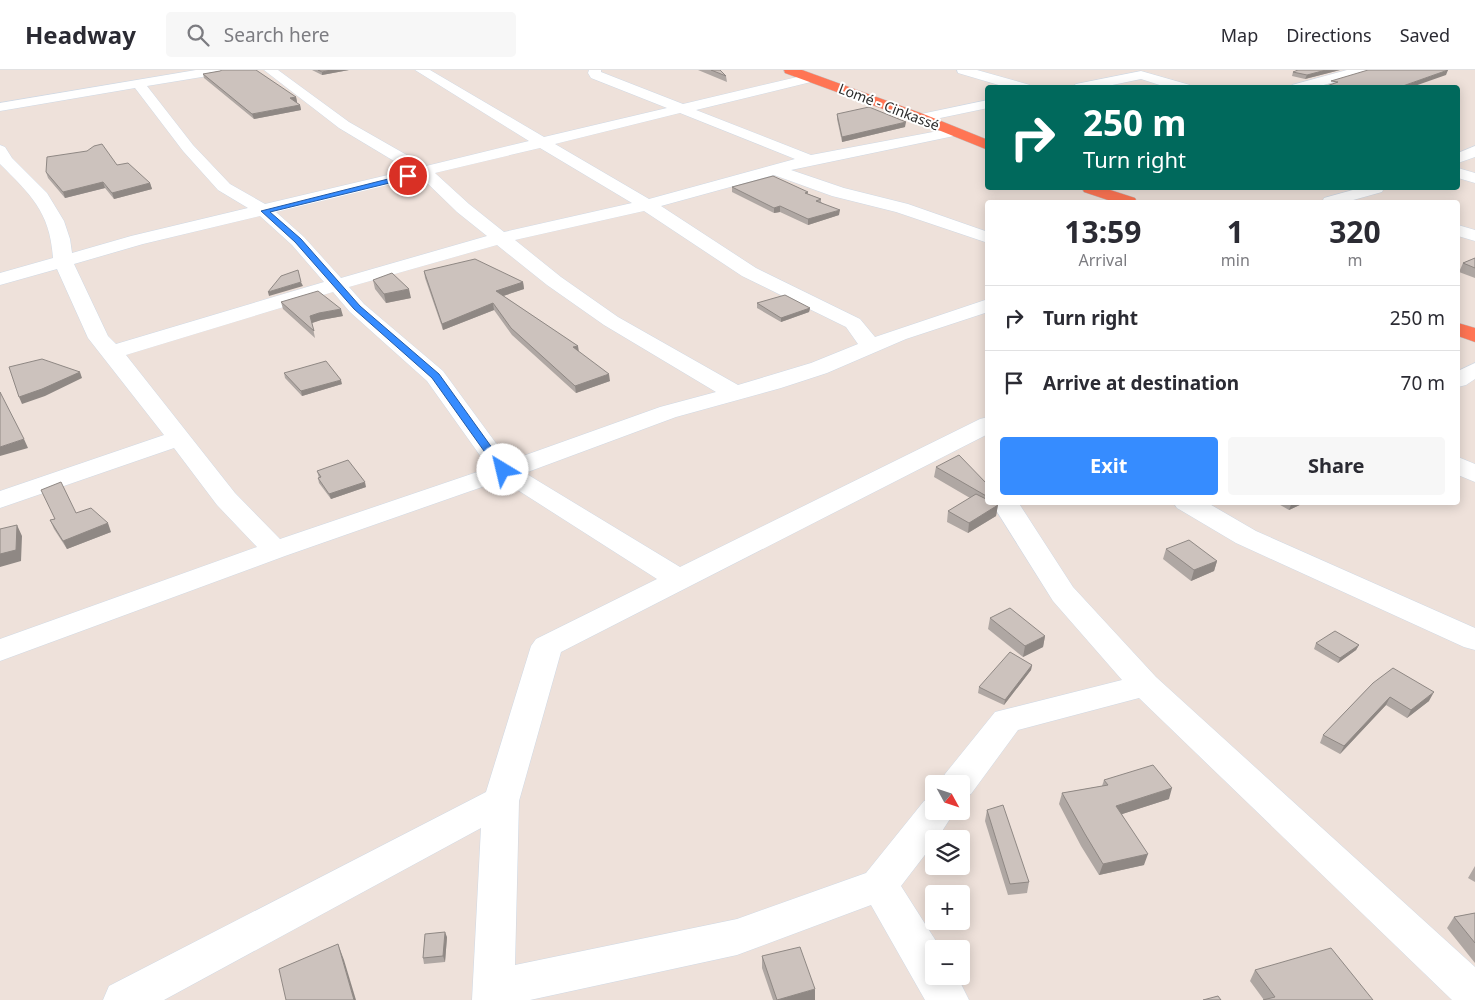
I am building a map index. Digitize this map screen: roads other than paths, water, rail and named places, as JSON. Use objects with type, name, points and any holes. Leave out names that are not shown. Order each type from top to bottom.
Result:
[{"type":"highway","name":"Lomé - Cinkassé","points":[[790,70],[921,118],[985,145]]},
{"type":"highway","points":[[1096,190],[1123,200]]},
{"type":"highway","points":[[1460,330],[1475,336]]},
{"type":"street","points":[[0,107],[220,70]]},
{"type":"street","points":[[270,70],[344,125],[426,172],[463,208],[554,281],[611,321],[735,393]]},
{"type":"street","points":[[421,70],[647,205],[749,272],[853,323],[871,346]]},
{"type":"street","points":[[595,70],[594,73],[596,75],[810,160]]},
{"type":"street","points":[[963,70],[1015,85]]},
{"type":"street","points":[[1118,70],[1175,85]]},
{"type":"street","points":[[1091,85],[1159,70]]},
{"type":"street","points":[[1308,85],[1361,70]]},
{"type":"street","points":[[120,73],[140,86],[175,134],[224,187],[265,211],[298,240],[357,308],[435,376],[503,470],[678,579]]},
{"type":"street","points":[[0,279],[137,240],[265,211],[648,118],[678,108],[753,93],[810,78]]},
{"type":"street","points":[[921,118],[985,105]]},
{"type":"street","points":[[112,352],[501,238],[647,205],[810,160],[954,132]]},
{"type":"street","points":[[0,150],[6,160],[40,193],[55,221],[62,238],[64,261],[99,338],[112,352],[226,499],[275,550]]},
{"type":"street","points":[[1460,157],[1475,151]]},
{"type":"street","points":[[776,170],[838,192],[902,208],[985,237]]},
{"type":"street","points":[[1460,174],[1475,178]]},
{"type":"street","points":[[1336,200],[1369,190]]},
{"type":"street","points":[[1355,194],[1372,200]]},
{"type":"street","points":[[1460,231],[1475,236]]},
{"type":"street","points":[[0,650],[275,550],[586,443],[668,412],[773,383],[819,368],[871,346],[985,306]]},
{"type":"street","points":[[1460,379],[1475,370]]},
{"type":"street","points":[[930,820],[880,885],[736,937],[493,995],[501,802],[547,646],[985,426]]},
{"type":"street","points":[[0,500],[178,438]]},
{"type":"street","points":[[1460,466],[1475,474]]},
{"type":"street","points":[[1006,505],[1063,594],[1144,685],[1475,994]]},
{"type":"street","points":[[1191,505],[1246,537],[1475,640]]},
{"type":"street","points":[[965,775],[1007,721],[1144,685]]},
{"type":"street","points":[[124,1000],[501,802]]},
{"type":"street","points":[[880,885],[925,961]]},
{"type":"street","points":[[939,985],[948,1000]]}]
